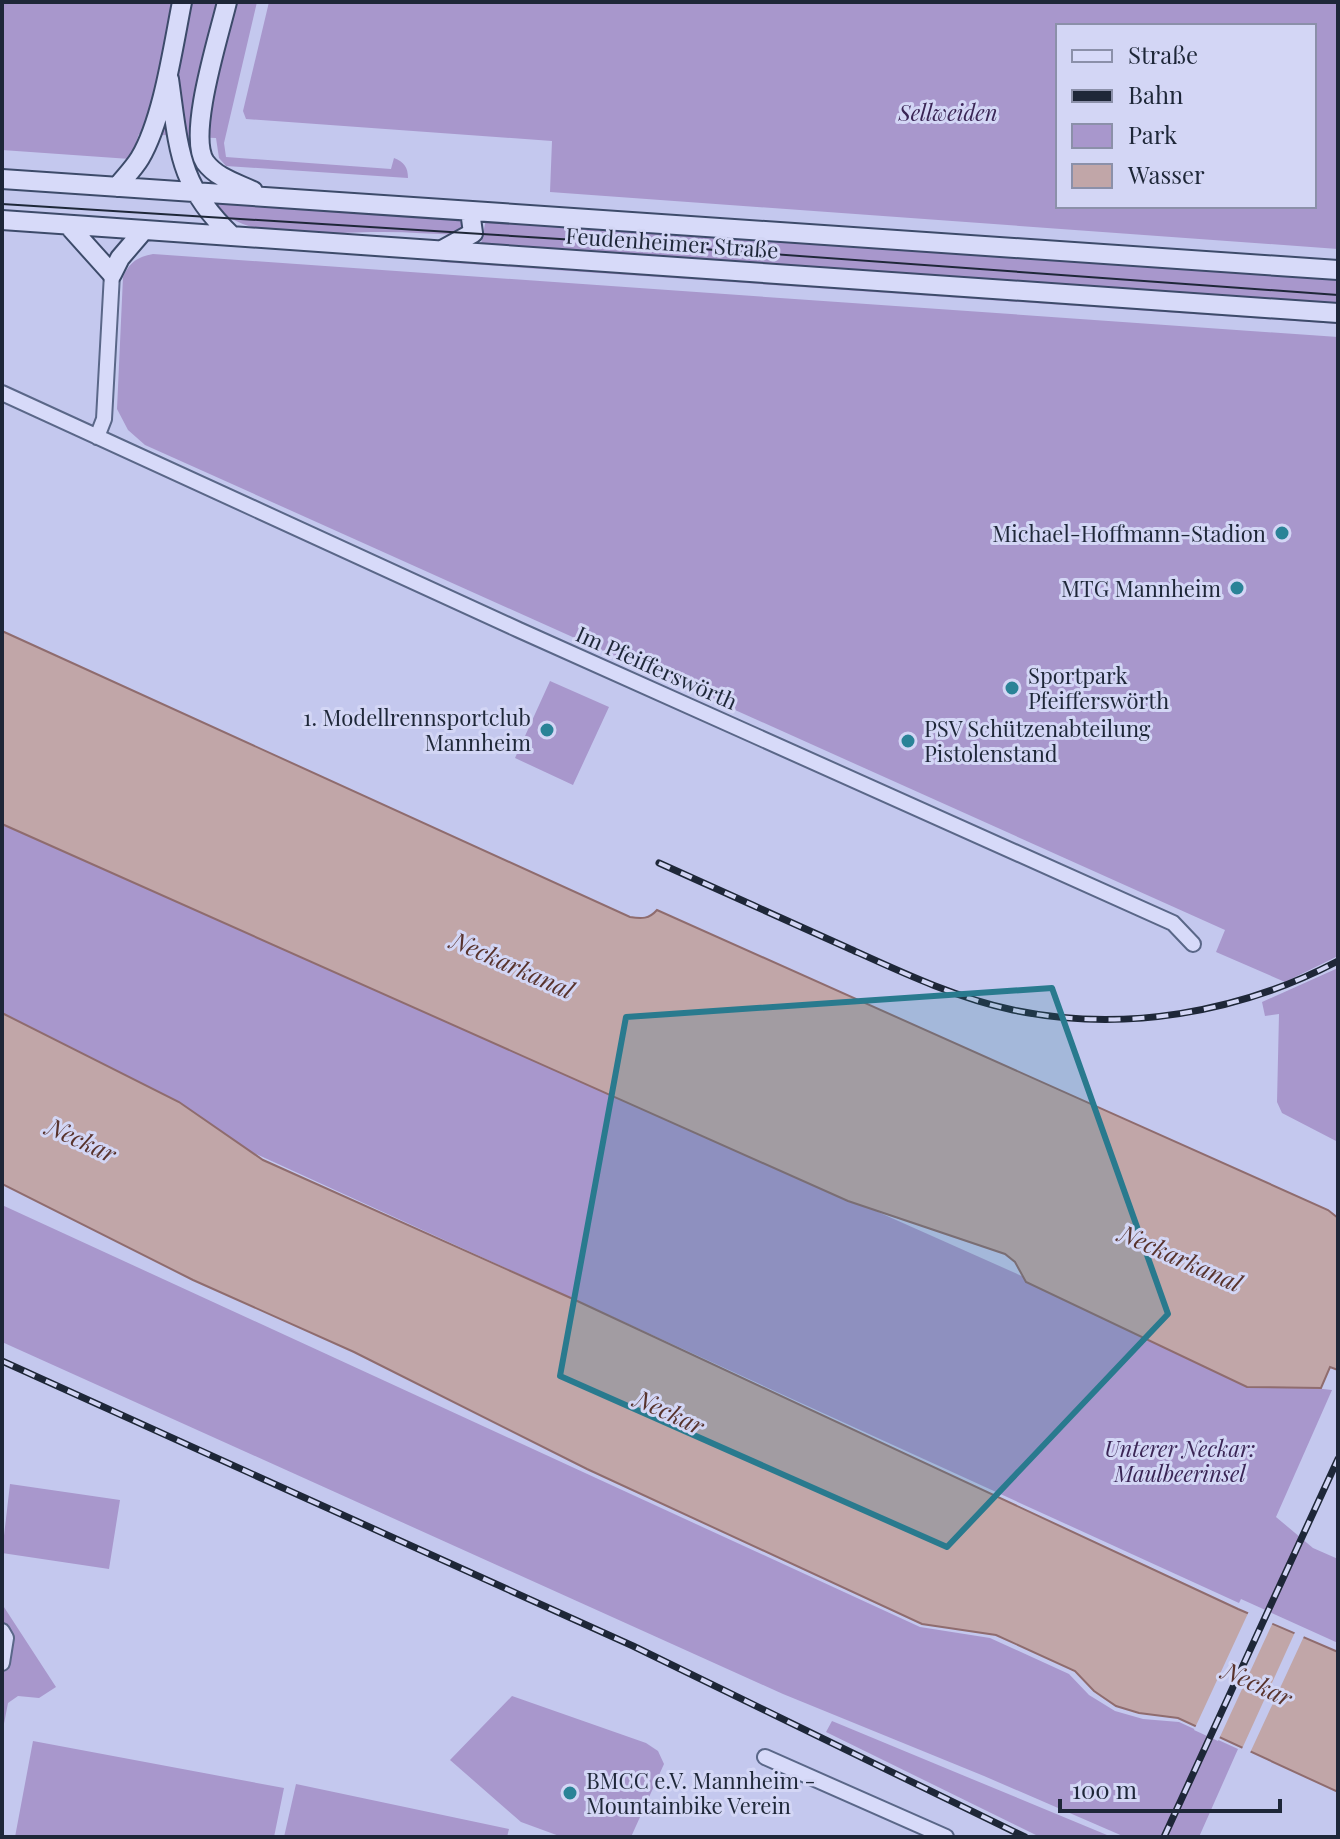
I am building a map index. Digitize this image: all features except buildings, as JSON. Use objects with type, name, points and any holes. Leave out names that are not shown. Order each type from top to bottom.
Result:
[{"type":"main road","points":[[117,187],[132,170],[147,144],[168,72],[182,2]]},
{"type":"main road","points":[[227,2],[202,107],[198,147],[216,174],[267,197]]},
{"type":"main road","points":[[168,72],[179,142],[193,191],[212,217],[232,236]]},
{"type":"main road","name":"Feudenheimer Straße","points":[[2,179],[1338,270]]},
{"type":"main road","points":[[441,250],[473,233],[470,211]]},
{"type":"main road","name":"Feudenheimer Straße","points":[[2,220],[1338,313]]},
{"type":"main road","points":[[68,225],[112,274],[120,258],[144,230]]},
{"type":"street","points":[[97,437],[104,419],[112,274]]},
{"type":"street","name":"Im Pfeifferswörth","points":[[2,393],[1173,923],[1193,944]]},
{"type":"street","points":[[2,1631],[6,1638],[2,1663]]},
{"type":"street","points":[[765,1757],[946,1837]]},
{"type":"highlighted area","points":[[1052,988],[1168,1314],[947,1547],[560,1376],[626,1017]]},
{"type":"green space","points":[[2,2],[257,2],[224,143],[226,157],[391,169],[394,158],[405,165],[408,178],[226,166],[219,158],[216,138],[186,139],[185,136],[139,134],[130,159],[2,150]]},
{"type":"green space","name":"Sellweiden","points":[[269,2],[1338,2],[1338,249],[550,192],[552,141],[246,119],[243,111]]},
{"type":"green space","points":[[210,202],[460,218],[465,224],[465,231],[459,235],[268,231],[226,216]]},
{"type":"green space","points":[[486,219],[1338,278],[1338,304],[481,244]]},
{"type":"green space","name":"Sportpark Pfeifferswörth","points":[[153,254],[1338,337],[1338,956],[1285,982],[1216,952],[1225,930],[145,445],[128,430],[117,409],[123,277],[135,261]]},
{"type":"green space","points":[[440,258],[1338,320],[1338,324],[441,262]]},
{"type":"green space","points":[[550,681],[609,707],[573,785],[515,758]]},
{"type":"green space","name":"Unterer Neckar: Maulbeerinsel","points":[[2,822],[1260,1382],[1332,1390],[1276,1517],[1313,1548],[1338,1559],[1338,1643],[1241,1599],[1239,1603],[2,1038]]},
{"type":"green space","points":[[1338,968],[1338,1142],[1282,1113],[1277,1102],[1279,1014],[1265,1016],[1262,1002]]},
{"type":"green space","points":[[2,1205],[920,1627],[990,1638],[1069,1674],[1089,1695],[1115,1711],[1143,1719],[1179,1722],[1238,1749],[1199,1837],[1125,1837],[783,1694],[2,1342]]},
{"type":"green space","points":[[10,1484],[120,1500],[109,1569],[2,1553]]},
{"type":"green space","points":[[2,1604],[56,1687],[39,1698],[18,1696],[8,1703],[2,1734]]},
{"type":"green space","name":"BMCC e.V. Mannheim - Mountainbike Verein","points":[[512,1696],[646,1743],[658,1751],[664,1764],[631,1837],[562,1837],[521,1822],[450,1760]]},
{"type":"green space","points":[[832,1721],[1107,1835],[1040,1837],[826,1732]]},
{"type":"green space","points":[[33,1741],[284,1788],[274,1837],[15,1837]]},
{"type":"green space","points":[[296,1784],[509,1829],[507,1837],[284,1837]]},
{"type":"water","name":"Neckarkanal","points":[[2,631],[630,917],[645,918],[657,910],[1328,1210],[1338,1218],[1338,1370],[1330,1367],[1321,1388],[1247,1387],[1026,1282],[1015,1262],[1005,1254],[848,1201],[2,824]]},
{"type":"water","name":"Neckar","points":[[2,1013],[179,1102],[263,1160],[573,1299],[1238,1609],[1338,1652],[1338,1792],[1178,1718],[1139,1713],[1116,1706],[1094,1691],[1075,1671],[996,1635],[922,1624],[587,1469],[354,1352],[193,1280],[2,1184]]},
{"type":"pier","points":[[1250,1609],[1274,1620],[1218,1741],[1194,1730]]},
{"type":"pier","points":[[1296,1630],[1305,1634],[1249,1755],[1241,1751]]},
{"type":"tram line","points":[[2,204],[592,241],[1338,295]]},
{"type":"railway","points":[[659,863],[929,984],[992,1005],[1054,1017],[1096,1019],[1180,1014],[1261,994],[1338,961]]},
{"type":"railway","points":[[2,1361],[633,1646],[1025,1837]]},
{"type":"railway","points":[[1164,1837],[1338,1459]]},
{"type":"place","name":"Michael-Hoffmann-Stadion","points":[[1282,533]]},
{"type":"place","name":"MTG Mannheim","points":[[1237,588]]},
{"type":"place","name":"Sportpark Pfeifferswörth","points":[[1012,688]]},
{"type":"place","name":"1. Modellrennsportclub Mannheim","points":[[547,730]]},
{"type":"place","name":"PSV Schützenabteilung Pistolenstand","points":[[908,741]]},
{"type":"place","name":"BMCC e.V. Mannheim - Mountainbike Verein","points":[[570,1793]]}]
